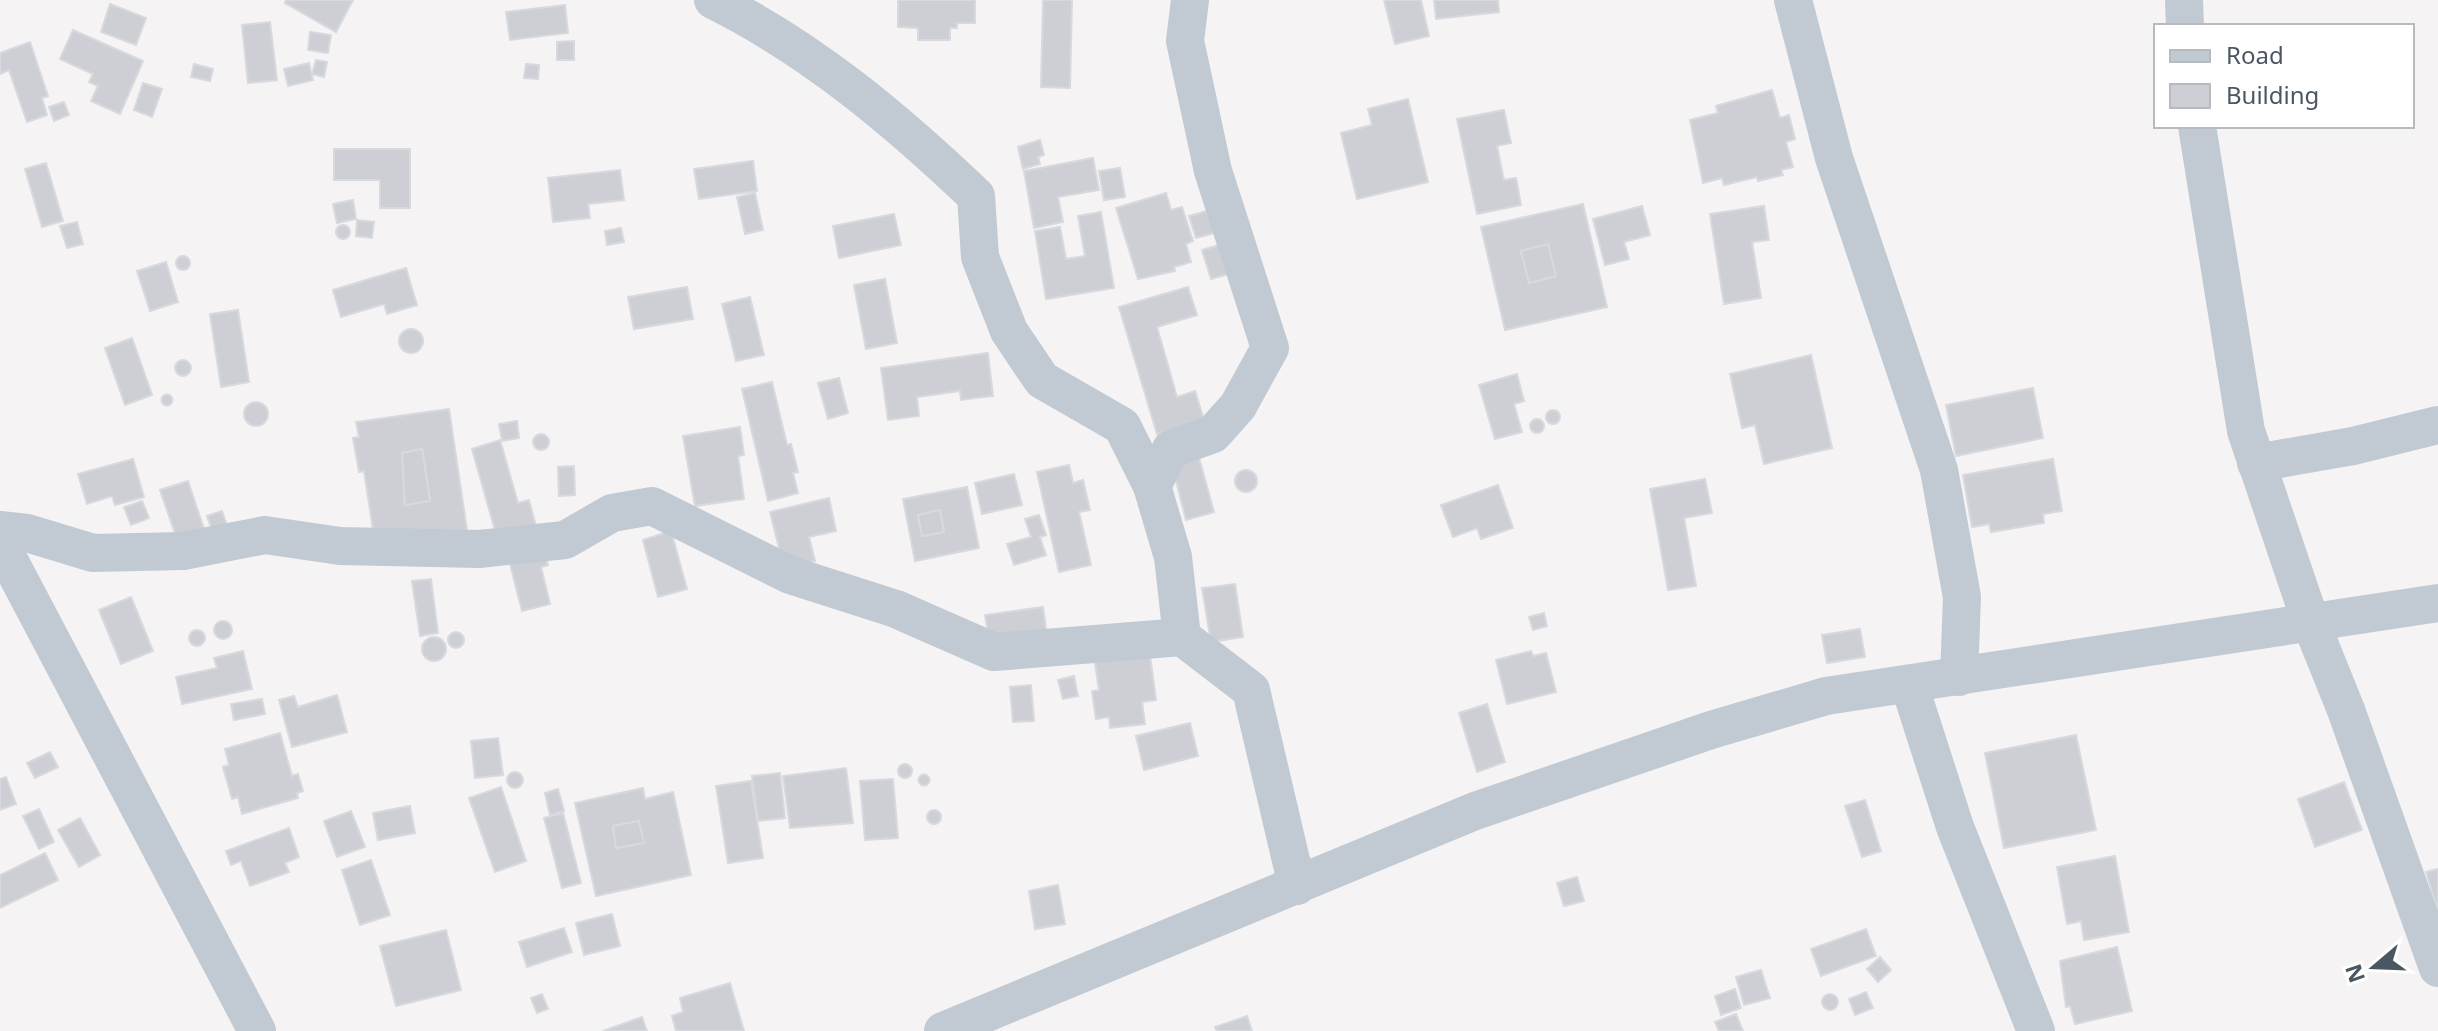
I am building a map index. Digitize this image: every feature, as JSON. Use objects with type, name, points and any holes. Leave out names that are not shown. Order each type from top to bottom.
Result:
[{"type":"street","points":[[713,0],[766,26],[898,122],[976,196],[980,257],[1009,331],[1042,380],[1122,426],[1152,486],[1173,557],[1182,637]]},
{"type":"street","points":[[1152,486],[1171,449],[1213,434],[1238,406],[1270,348],[1213,171],[1185,41],[1190,0]]},
{"type":"street","points":[[1793,0],[1834,158],[1939,470],[1962,597],[1959,677]]},
{"type":"street","points":[[2184,0],[2185,24]]},
{"type":"street","points":[[2197,128],[2243,415],[2256,463],[2311,623],[2346,710],[2438,968]]},
{"type":"street","points":[[2256,463],[2353,446],[2438,425]]},
{"type":"street","points":[[0,530],[27,533],[93,553],[183,551],[265,535],[340,546],[479,549],[565,540],[612,513],[652,506],[790,575],[896,609],[994,652],[1182,637],[1251,690],[1297,886]]},
{"type":"street","points":[[0,543],[257,1031]]},
{"type":"street","points":[[943,1031],[1475,811],[1711,730],[1826,696],[2438,603]]},
{"type":"street","points":[[1909,684],[1955,827],[2036,1031]]},
{"type":"building","points":[[286,0],[353,0],[336,32],[285,3]]},
{"type":"building","points":[[898,0],[975,0],[975,23],[957,23],[957,28],[950,28],[950,40],[918,40],[918,28],[898,27]]},
{"type":"building","points":[[1043,0],[1072,0],[1070,88],[1041,87]]},
{"type":"building","points":[[1384,0],[1421,0],[1429,36],[1395,44]]},
{"type":"building","points":[[1434,0],[1498,0],[1499,12],[1436,19]]},
{"type":"building","points":[[110,4],[146,18],[136,45],[101,32]]},
{"type":"building","points":[[565,5],[568,33],[510,40],[506,12]]},
{"type":"building","points":[[270,22],[277,80],[248,83],[242,25]]},
{"type":"building","points":[[73,30],[143,61],[120,114],[91,101],[98,86],[89,82],[93,74],[60,59]]},
{"type":"building","points":[[310,32],[331,35],[328,53],[308,50]]},
{"type":"building","points":[[574,41],[574,60],[557,60],[557,42]]},
{"type":"building","points":[[30,42],[48,96],[42,98],[47,115],[27,122],[9,70],[0,74],[0,53]]},
{"type":"building","points":[[316,60],[327,62],[324,77],[312,74]]},
{"type":"building","points":[[309,63],[313,80],[288,86],[284,69]]},
{"type":"building","points":[[194,64],[213,69],[210,81],[191,77]]},
{"type":"building","points":[[526,64],[539,65],[538,79],[524,78]]},
{"type":"building","points":[[143,83],[162,89],[152,117],[134,110]]},
{"type":"building","points":[[1772,90],[1780,118],[1789,115],[1795,139],[1786,142],[1793,167],[1781,170],[1783,175],[1758,181],[1757,177],[1724,185],[1722,178],[1703,183],[1690,120],[1718,113],[1716,106]]},
{"type":"building","points":[[1408,99],[1428,182],[1357,199],[1341,133],[1372,125],[1368,109]]},
{"type":"building","points":[[64,102],[69,115],[54,121],[49,107]]},
{"type":"building","points":[[1504,110],[1511,143],[1497,146],[1504,180],[1516,178],[1521,205],[1477,214],[1457,119]]},
{"type":"building","points":[[1040,140],[1044,155],[1038,157],[1040,164],[1023,169],[1018,147]]},
{"type":"building","points":[[334,149],[410,149],[410,208],[380,208],[380,180],[334,180]]},
{"type":"building","points":[[1093,158],[1099,190],[1058,197],[1063,222],[1034,228],[1024,171]]},
{"type":"building","points":[[753,161],[757,191],[699,199],[694,169]]},
{"type":"building","points":[[46,163],[63,221],[42,227],[25,169]]},
{"type":"building","points":[[1120,168],[1125,197],[1104,200],[1099,171]]},
{"type":"building","points":[[620,170],[624,200],[588,204],[590,218],[553,222],[548,178]]},
{"type":"building","points":[[755,193],[763,230],[745,234],[737,197]]},
{"type":"building","points":[[1166,193],[1171,210],[1182,207],[1193,241],[1186,244],[1191,262],[1174,267],[1175,271],[1138,279],[1116,208]]},
{"type":"building","points":[[353,200],[356,219],[337,223],[333,204]]},
{"type":"building","points":[[1583,204],[1607,307],[1505,330],[1481,227]],"holes":[[[1548,244],[1556,276],[1529,283],[1521,251]]]},
{"type":"building","points":[[1642,206],[1650,235],[1624,242],[1629,259],[1605,265],[1593,219]]},
{"type":"building","points":[[1764,206],[1769,240],[1752,242],[1761,298],[1724,304],[1710,214]]},
{"type":"building","points":[[1207,211],[1214,233],[1196,238],[1189,216]]},
{"type":"building","points":[[1101,212],[1114,288],[1046,299],[1035,231],[1060,227],[1066,259],[1085,256],[1078,216]]},
{"type":"building","points":[[894,214],[901,245],[839,258],[833,226]]},
{"type":"building","points":[[357,220],[374,222],[372,238],[356,236]]},
{"type":"building","points":[[77,222],[83,244],[67,248],[60,226]]},
{"type":"building","points":[[343,225],[350,232],[343,239],[336,232]]},
{"type":"building","points":[[621,228],[624,242],[607,245],[605,231]]},
{"type":"building","points":[[1223,244],[1232,273],[1211,279],[1202,250]]},
{"type":"building","points":[[1548,244],[1556,276],[1529,283],[1521,251]]},
{"type":"building","points":[[183,256],[190,263],[183,270],[176,263]]},
{"type":"building","points":[[166,262],[178,302],[150,311],[137,271]]},
{"type":"building","points":[[406,268],[417,305],[387,314],[384,304],[341,317],[333,290]]},
{"type":"building","points":[[885,279],[897,343],[866,349],[854,285]]},
{"type":"building","points":[[687,287],[693,319],[634,329],[628,297]]},
{"type":"building","points":[[1188,287],[1197,315],[1157,327],[1177,397],[1195,391],[1204,420],[1157,434],[1119,307]]},
{"type":"building","points":[[750,297],[764,355],[736,361],[722,304]]},
{"type":"building","points":[[238,310],[249,382],[221,387],[210,314]]},
{"type":"building","points":[[411,329],[422,336],[423,341],[416,352],[411,353],[400,346],[399,341],[406,330]]},
{"type":"building","points":[[132,338],[152,395],[125,405],[105,348]]},
{"type":"building","points":[[988,353],[993,396],[961,400],[960,391],[917,397],[919,416],[888,420],[881,368]]},
{"type":"building","points":[[1811,355],[1832,448],[1764,464],[1755,425],[1742,428],[1730,374]]},
{"type":"building","points":[[180,360],[186,360],[191,368],[189,374],[180,376],[175,371],[175,365]]},
{"type":"building","points":[[1517,374],[1524,401],[1514,404],[1522,432],[1495,439],[1479,385]]},
{"type":"building","points":[[839,378],[848,413],[828,419],[818,383]]},
{"type":"building","points":[[772,382],[787,445],[791,444],[798,472],[793,473],[798,493],[768,501],[742,389]]},
{"type":"building","points":[[2033,388],[2043,438],[1956,456],[1946,405]]},
{"type":"building","points":[[167,394],[173,400],[167,406],[161,400]]},
{"type":"building","points":[[256,402],[264,406],[268,414],[264,422],[256,426],[248,422],[244,414],[248,406]]},
{"type":"building","points":[[449,409],[467,530],[375,543],[364,471],[359,472],[353,438],[359,437],[356,422]],"holes":[[[422,449],[430,501],[405,505],[402,453]]]},
{"type":"building","points":[[1553,410],[1560,417],[1553,424],[1546,417]]},
{"type":"building","points":[[1537,419],[1544,426],[1537,433],[1530,426]]},
{"type":"building","points":[[517,421],[519,438],[502,441],[499,424]]},
{"type":"building","points":[[740,427],[744,455],[738,456],[744,499],[695,506],[683,436]]},
{"type":"building","points":[[538,434],[544,434],[549,442],[547,448],[538,450],[533,445],[533,439]]},
{"type":"building","points":[[500,440],[518,503],[529,500],[537,530],[498,541],[472,449]]},
{"type":"building","points":[[422,449],[430,501],[405,505],[402,453]]},
{"type":"building","points":[[1199,458],[1214,512],[1186,520],[1172,465]]},
{"type":"building","points":[[133,459],[144,497],[115,505],[112,496],[87,504],[78,474]]},
{"type":"building","points":[[2053,459],[2062,511],[2043,514],[2044,523],[1991,532],[1989,524],[1972,527],[1963,475]]},
{"type":"building","points":[[1069,465],[1073,483],[1083,480],[1090,510],[1079,512],[1091,565],[1059,572],[1037,472]]},
{"type":"building","points":[[574,466],[575,495],[559,496],[558,467]]},
{"type":"building","points":[[1246,470],[1254,473],[1257,481],[1254,489],[1246,492],[1238,489],[1235,481],[1238,473]]},
{"type":"building","points":[[1014,474],[1022,505],[982,514],[975,483]]},
{"type":"building","points":[[1705,479],[1712,513],[1684,518],[1696,586],[1668,590],[1650,489]]},
{"type":"building","points":[[188,481],[206,535],[179,545],[160,490]]},
{"type":"building","points":[[1498,485],[1513,528],[1481,539],[1477,528],[1453,537],[1441,505]]},
{"type":"building","points":[[967,487],[979,548],[915,561],[903,499]],"holes":[[[940,510],[944,532],[922,536],[918,515]]]},
{"type":"building","points":[[829,498],[836,531],[809,537],[815,561],[784,568],[770,512]]},
{"type":"building","points":[[142,501],[149,518],[131,525],[124,507]]},
{"type":"building","points":[[940,510],[944,532],[922,536],[918,515]]},
{"type":"building","points":[[222,511],[227,525],[212,530],[207,516]]},
{"type":"building","points":[[1039,515],[1046,535],[1040,537],[1046,555],[1014,565],[1007,544],[1031,537],[1025,519]]},
{"type":"building","points":[[671,531],[687,589],[658,597],[643,540]]},
{"type":"building","points":[[543,547],[548,565],[541,567],[550,604],[522,611],[508,556]]},
{"type":"building","points":[[431,579],[438,633],[420,636],[412,581]]},
{"type":"building","points":[[1235,584],[1243,637],[1211,642],[1202,588]]},
{"type":"building","points":[[131,597],[153,651],[121,664],[99,610]]},
{"type":"building","points":[[1043,607],[1047,636],[990,644],[985,615]]},
{"type":"building","points":[[1544,613],[1547,626],[1533,630],[1529,617]]},
{"type":"building","points":[[223,621],[232,630],[223,639],[214,630]]},
{"type":"building","points":[[1860,629],[1865,657],[1827,663],[1822,635]]},
{"type":"building","points":[[197,630],[203,632],[203,644],[197,646],[191,644],[189,638],[191,632]]},
{"type":"building","points":[[456,632],[462,634],[462,646],[456,648],[450,646],[448,640],[450,634]]},
{"type":"building","points":[[434,637],[445,644],[446,649],[439,660],[434,661],[423,654],[422,649],[429,638]]},
{"type":"building","points":[[243,651],[252,689],[182,704],[176,677],[217,668],[214,658]]},
{"type":"building","points":[[1531,651],[1533,656],[1546,653],[1556,692],[1507,704],[1496,660]]},
{"type":"building","points":[[1094,656],[1150,656],[1156,700],[1142,702],[1145,724],[1110,728],[1109,717],[1096,719],[1092,691],[1099,690]]},
{"type":"building","points":[[1074,676],[1078,696],[1063,699],[1058,680]]},
{"type":"building","points":[[1031,685],[1034,721],[1013,722],[1010,687]]},
{"type":"building","points":[[337,695],[347,732],[292,747],[279,700],[294,696],[298,707]]},
{"type":"building","points":[[262,699],[265,714],[234,720],[231,704]]},
{"type":"building","points":[[1487,704],[1505,762],[1477,772],[1459,713]]},
{"type":"building","points":[[1190,723],[1198,756],[1144,770],[1136,736]]},
{"type":"building","points":[[280,733],[292,776],[298,774],[303,791],[297,793],[298,798],[242,814],[238,797],[232,799],[223,767],[229,765],[225,749]]},
{"type":"building","points":[[2076,735],[2096,830],[2004,848],[1985,753]]},
{"type":"building","points":[[498,738],[503,775],[475,778],[471,741]]},
{"type":"building","points":[[50,752],[58,767],[35,778],[27,763]]},
{"type":"building","points":[[905,764],[912,771],[905,778],[898,771]]},
{"type":"building","points":[[846,768],[853,823],[790,828],[783,776]]},
{"type":"building","points":[[515,772],[521,774],[521,786],[515,788],[509,786],[507,780],[509,774]]},
{"type":"building","points":[[780,773],[785,818],[758,821],[752,776]]},
{"type":"building","points":[[924,775],[929,780],[924,785],[919,780]]},
{"type":"building","points":[[6,777],[16,804],[0,810],[0,779]]},
{"type":"building","points":[[893,779],[898,838],[865,840],[860,781]]},
{"type":"building","points":[[751,781],[763,858],[728,863],[716,786]]},
{"type":"building","points":[[2344,782],[2362,830],[2315,847],[2298,799]]},
{"type":"building","points":[[501,787],[526,861],[495,872],[469,798]]},
{"type":"building","points":[[643,788],[645,799],[673,792],[691,875],[596,896],[575,803]],"holes":[[[639,821],[644,843],[616,848],[613,826]]]},
{"type":"building","points":[[558,789],[564,811],[550,815],[545,793]]},
{"type":"building","points":[[1865,800],[1881,851],[1862,857],[1845,806]]},
{"type":"building","points":[[410,806],[415,833],[378,840],[373,813]]},
{"type":"building","points":[[39,809],[54,842],[39,849],[23,816]]},
{"type":"building","points":[[934,810],[941,817],[934,824],[927,817]]},
{"type":"building","points":[[351,811],[365,847],[337,857],[324,821]]},
{"type":"building","points":[[563,813],[581,883],[562,888],[544,818]]},
{"type":"building","points":[[80,818],[100,855],[79,867],[58,830]]},
{"type":"building","points":[[639,821],[644,843],[616,848],[613,826]]},
{"type":"building","points":[[289,828],[299,857],[285,863],[289,872],[250,886],[241,861],[231,865],[226,851]]},
{"type":"building","points":[[45,853],[58,880],[0,908],[0,875]]},
{"type":"building","points":[[2115,856],[2129,932],[2084,940],[2081,921],[2067,924],[2057,867]]},
{"type":"building","points":[[371,860],[390,915],[360,925],[342,870]]},
{"type":"building","points":[[2438,869],[2438,911],[2426,872]]},
{"type":"building","points":[[1577,877],[1584,901],[1564,906],[1557,883]]},
{"type":"building","points":[[1058,885],[1065,924],[1035,929],[1029,891]]},
{"type":"building","points":[[612,914],[620,946],[584,955],[576,923]]},
{"type":"building","points":[[564,928],[572,952],[527,967],[519,942]]},
{"type":"building","points":[[1866,929],[1876,956],[1821,976],[1811,949]]},
{"type":"building","points":[[446,930],[461,990],[396,1006],[380,946]]},
{"type":"building","points":[[2117,947],[2132,1011],[2075,1024],[2070,1006],[2066,1007],[2060,961]]},
{"type":"building","points":[[1880,957],[1891,970],[1878,982],[1867,969]]},
{"type":"building","points":[[1761,970],[1770,998],[1744,1005],[1736,977]]},
{"type":"building","points":[[730,983],[744,1031],[676,1031],[672,1016],[683,1012],[680,998]]},
{"type":"building","points":[[1735,989],[1741,1008],[1721,1015],[1715,996]]},
{"type":"building","points":[[1866,992],[1873,1008],[1855,1015],[1849,999]]},
{"type":"building","points":[[542,994],[548,1009],[537,1013],[531,998]]},
{"type":"building","points":[[1830,994],[1836,996],[1836,1008],[1830,1010],[1824,1008],[1822,1002],[1824,996]]},
{"type":"building","points":[[1736,1014],[1743,1031],[1719,1031],[1715,1022]]},
{"type":"building","points":[[1247,1016],[1252,1031],[1217,1031],[1215,1027]]},
{"type":"building","points":[[642,1017],[647,1031],[603,1031]]}]
